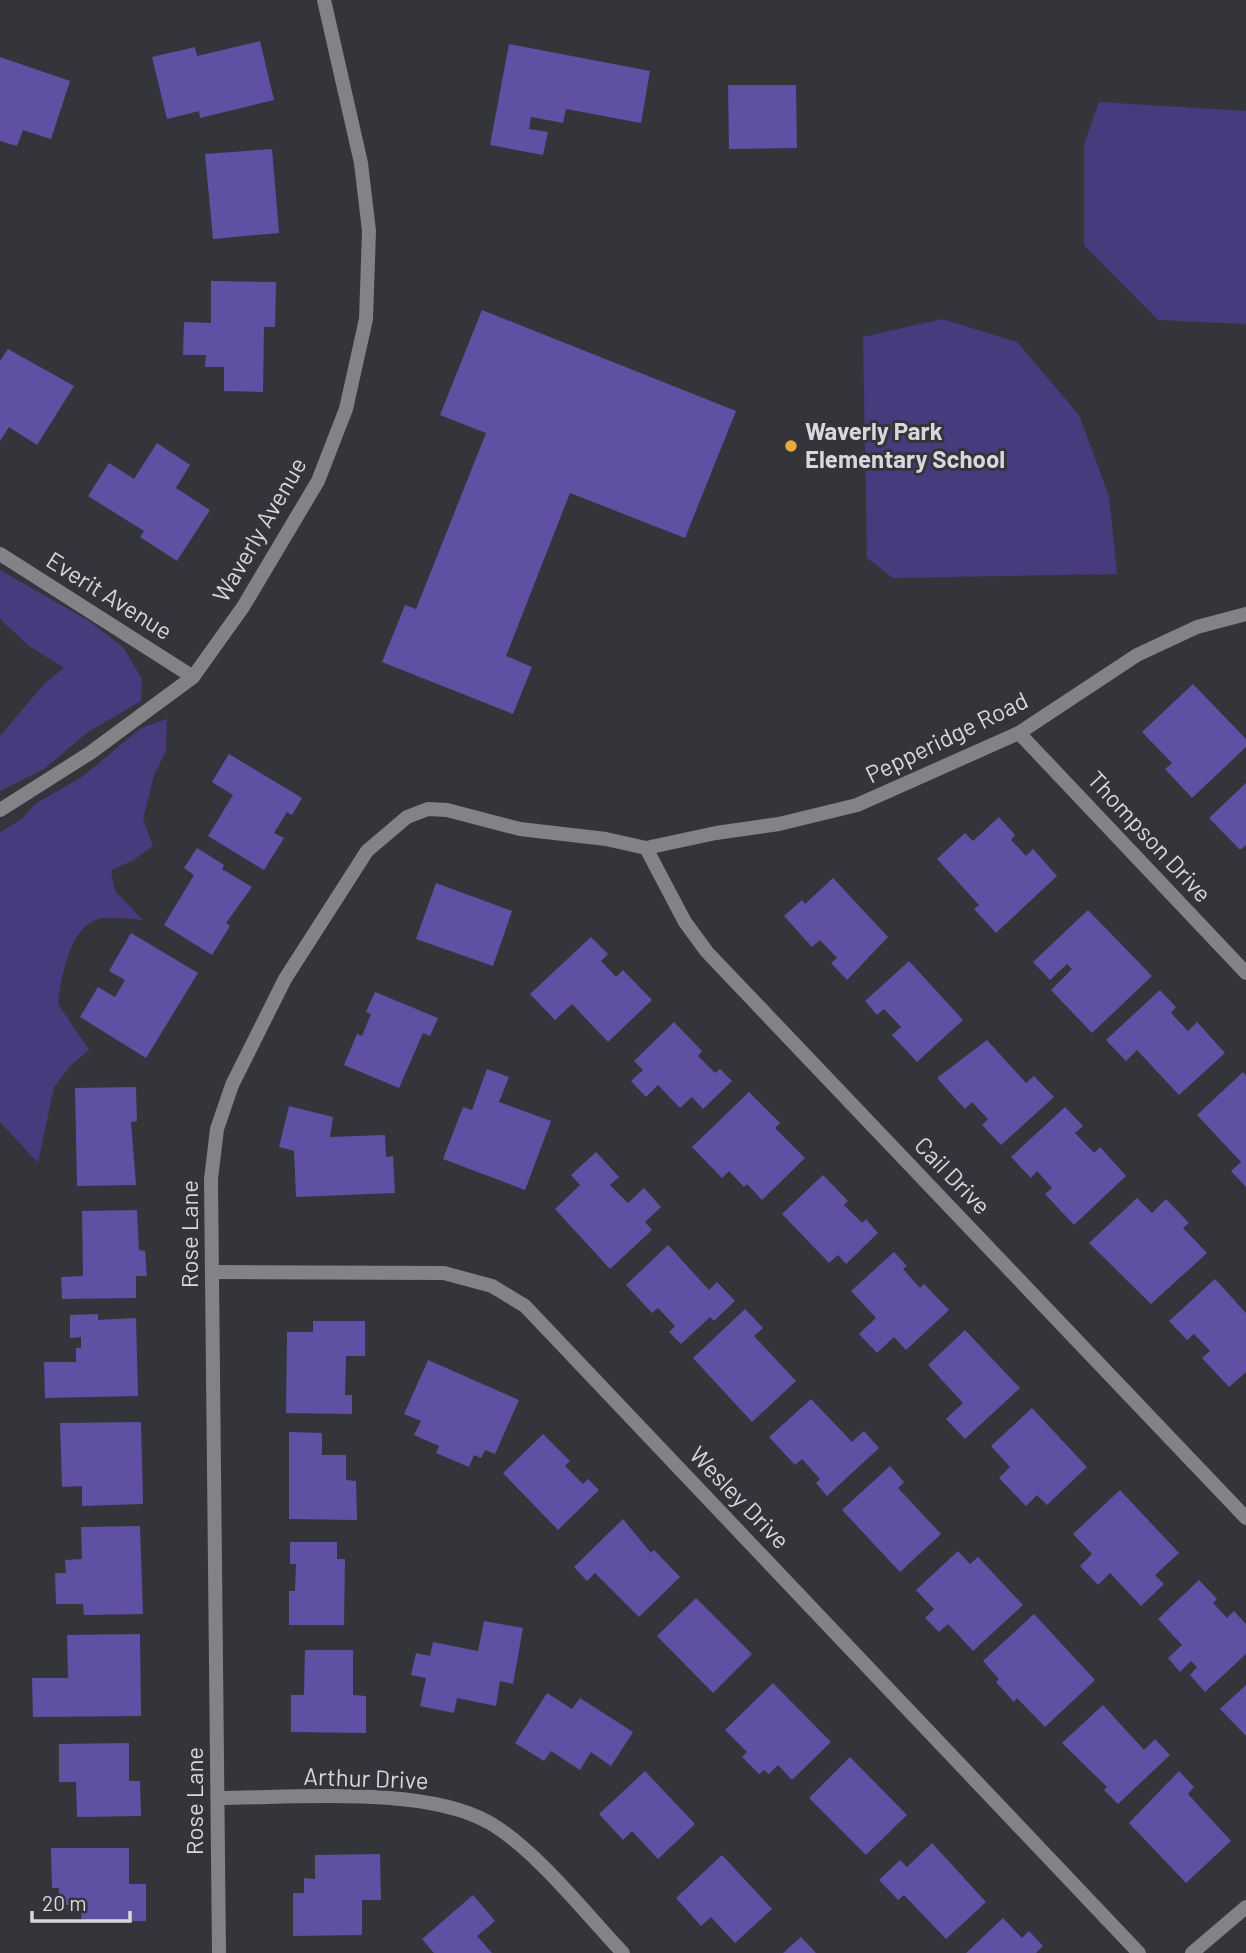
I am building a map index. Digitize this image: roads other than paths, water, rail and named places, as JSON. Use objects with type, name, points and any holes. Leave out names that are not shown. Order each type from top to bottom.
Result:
[{"type":"street","name":"Waverly Avenue","points":[[0,810],[90,753],[193,677],[243,607],[318,481],[346,409],[366,319],[369,232],[361,163],[324,0]]},
{"type":"street","name":"Everit Avenue","points":[[0,554],[193,677]]},
{"type":"street","name":"Pepperidge Road","points":[[646,848],[716,833],[779,824],[858,805],[1019,733],[1137,655],[1197,627],[1246,614]]},
{"type":"street","name":"Thompson Drive","points":[[1019,733],[1246,973]]},
{"type":"street","name":"Rose Lane","points":[[219,1953],[211,1178],[217,1129],[232,1085],[285,979],[357,866],[380,837],[419,811],[437,809],[520,829],[606,839],[646,848]]},
{"type":"street","name":"Cail Drive","points":[[646,848],[685,922],[707,952],[1246,1518]]},
{"type":"street","name":"Wesley Drive","points":[[213,1272],[444,1273],[492,1286],[525,1306],[1139,1953]]},
{"type":"street","name":"Arthur Drive","points":[[218,1798],[413,1799],[458,1809],[491,1824],[533,1858],[623,1953]]},
{"type":"street","points":[[1192,1953],[1246,1907]]},
{"type":"place","name":"Waverly Park Elementary School","points":[[791,446]]}]
